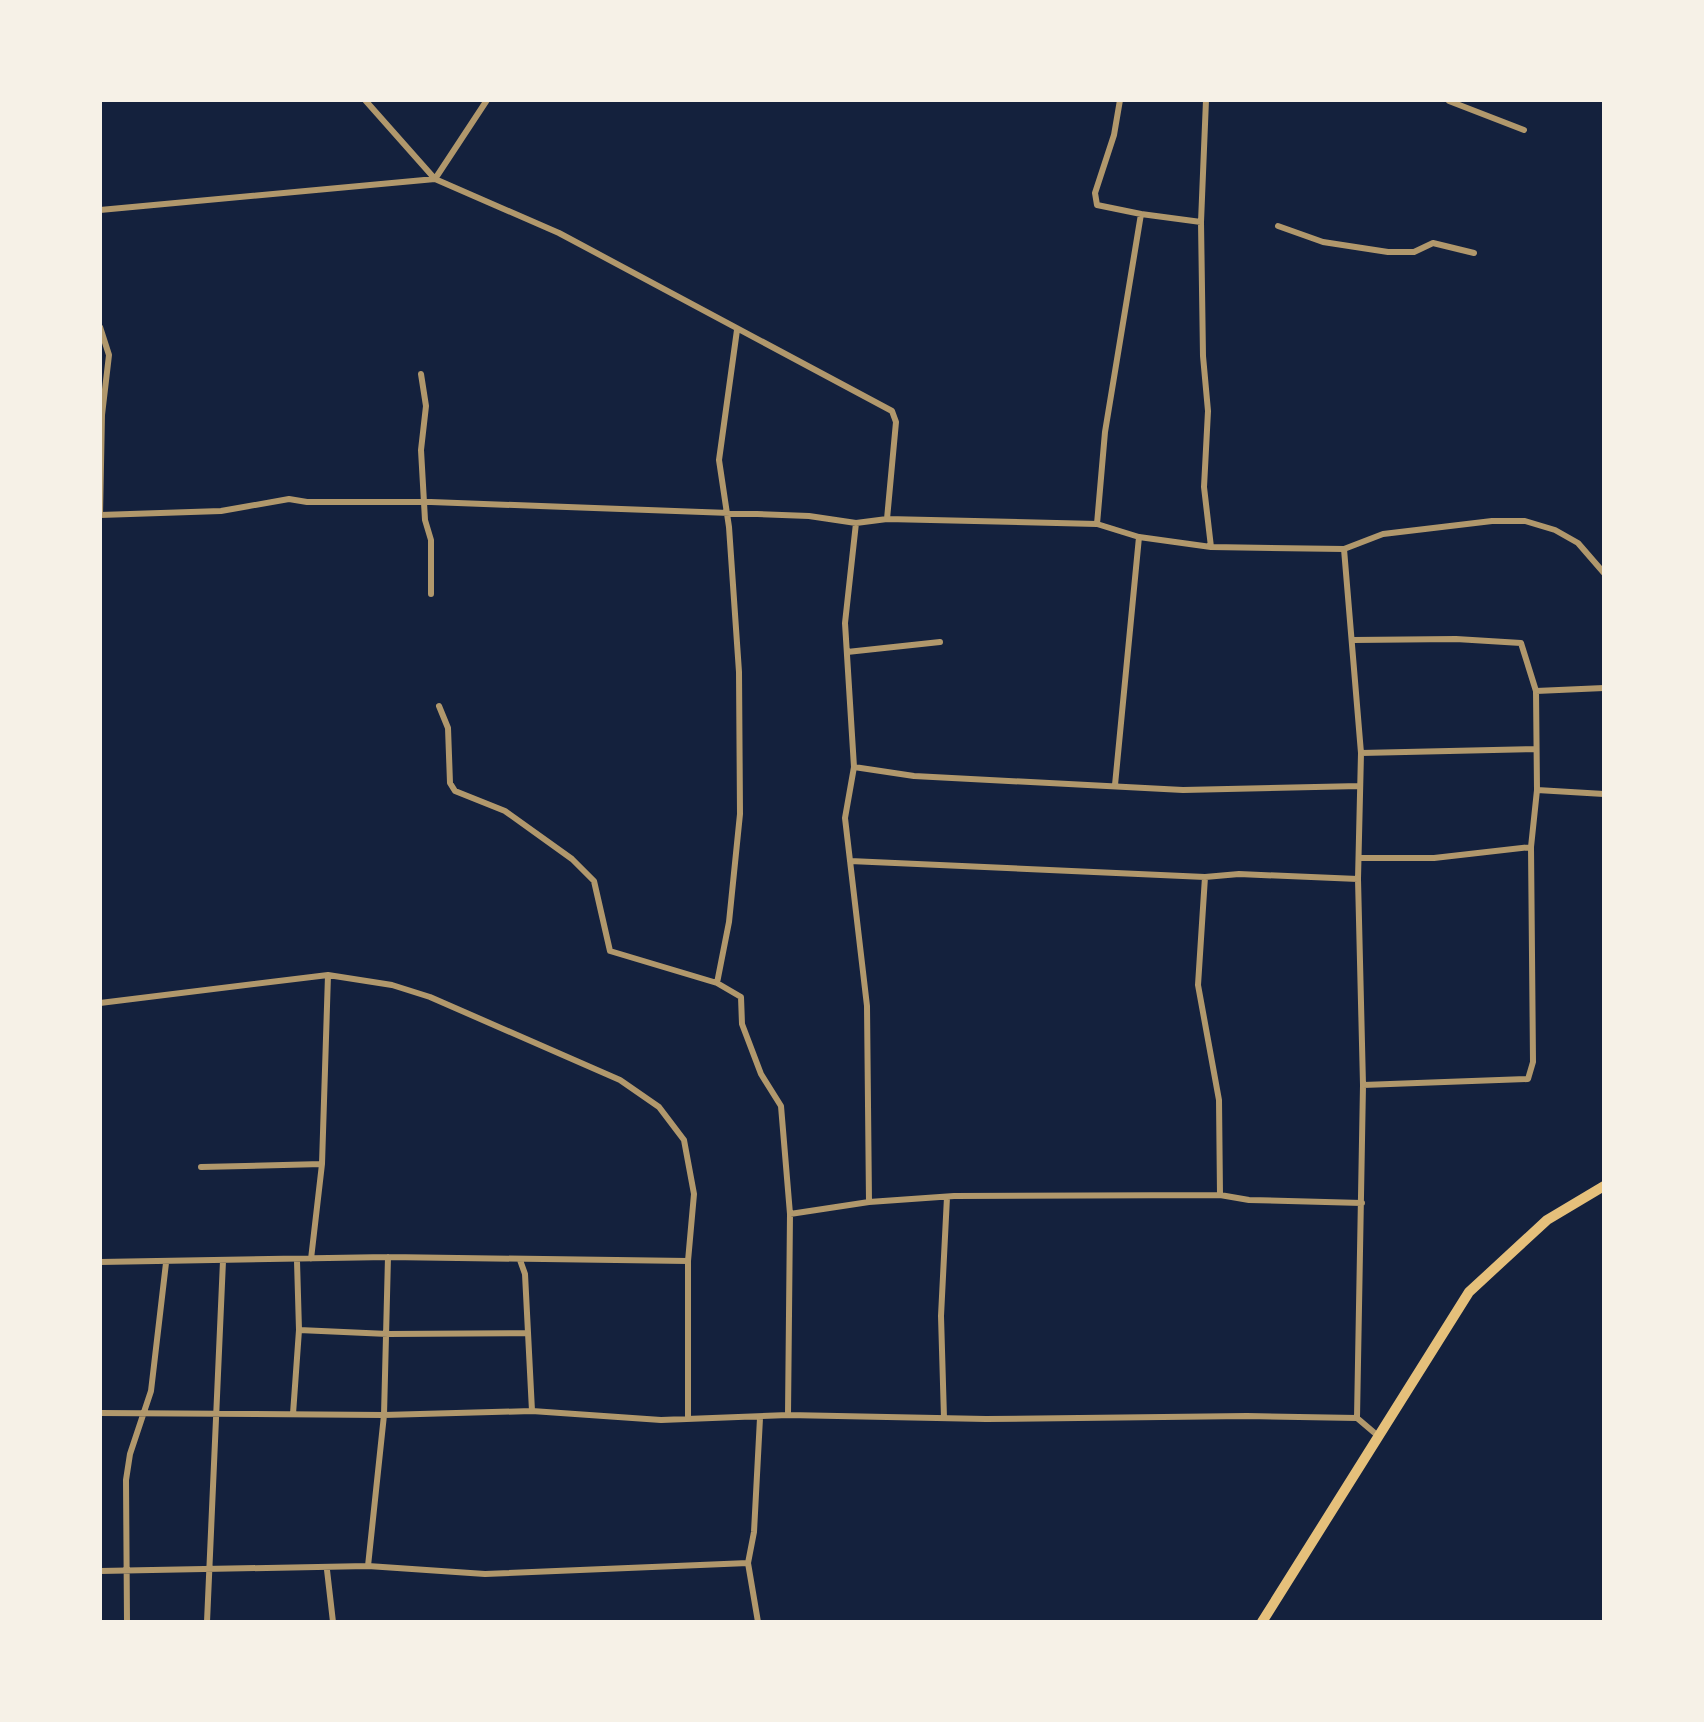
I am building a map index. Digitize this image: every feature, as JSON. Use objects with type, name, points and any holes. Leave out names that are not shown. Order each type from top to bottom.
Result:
[{"type":"highway","points":[[1262,1622],[1469,1292],[1547,1220],[1604,1186]]},
{"type":"street","points":[[365,100],[435,179],[559,233],[892,411],[896,422],[887,519]]},
{"type":"street","points":[[435,179],[487,100]]},
{"type":"street","points":[[1120,100],[1114,135],[1095,193],[1097,205],[1201,222]]},
{"type":"street","points":[[1206,100],[1201,222],[1203,356],[1208,411],[1204,487],[1211,547]]},
{"type":"street","points":[[1449,101],[1524,130]]},
{"type":"street","points":[[100,210],[435,179]]},
{"type":"street","points":[[1097,524],[1105,432],[1141,214]]},
{"type":"street","points":[[1278,226],[1323,242],[1388,252],[1414,252],[1433,243],[1474,253]]},
{"type":"street","points":[[100,327],[109,355],[102,415],[100,515],[221,511],[289,499],[307,502],[424,502],[809,516],[856,523],[887,519],[1097,524],[1139,537],[1211,547],[1344,549],[1383,534],[1525,521],[1555,530],[1578,543],[1604,573]]},
{"type":"street","points":[[717,983],[729,922],[740,814],[739,672],[729,527],[724,512],[719,460],[737,330]]},
{"type":"street","points":[[421,374],[426,406],[421,450],[424,502],[431,540],[431,594]]},
{"type":"street","points":[[856,523],[845,623],[854,767],[845,818],[867,1006],[869,1202]]},
{"type":"street","points":[[1115,785],[1139,537]]},
{"type":"street","points":[[1344,549],[1361,753],[1358,879],[1363,1085],[1357,1418]]},
{"type":"street","points":[[1353,640],[1456,639],[1521,643],[1536,691],[1534,749],[1537,790],[1531,847],[1533,1062],[1528,1079],[1363,1085]]},
{"type":"street","points":[[847,652],[940,642]]},
{"type":"street","points":[[1536,691],[1604,688]]},
{"type":"street","points":[[439,706],[448,728],[450,783],[455,791],[505,811],[572,859],[594,881],[610,951],[717,983],[741,997],[742,1024],[761,1074],[781,1106],[790,1214],[788,1415]]},
{"type":"street","points":[[1361,753],[1534,749]]},
{"type":"street","points":[[854,767],[914,776],[1183,790],[1360,786]]},
{"type":"street","points":[[1537,790],[1604,794]]},
{"type":"street","points":[[1360,858],[1434,858],[1531,847]]},
{"type":"street","points":[[850,861],[1205,877],[1239,874],[1358,879]]},
{"type":"street","points":[[1205,877],[1198,985],[1219,1100],[1220,1195]]},
{"type":"street","points":[[311,1259],[322,1164],[328,975]]},
{"type":"street","points":[[100,1003],[328,975],[392,985],[430,997],[644,1093],[684,1140],[694,1194],[688,1261],[688,1417]]},
{"type":"street","points":[[201,1167],[322,1164]]},
{"type":"street","points":[[790,1214],[869,1202],[947,1197],[1220,1195],[1249,1200],[1362,1203]]},
{"type":"street","points":[[944,1418],[941,1316],[947,1197]]},
{"type":"street","points":[[100,1262],[297,1261],[388,1257],[688,1261]]},
{"type":"street","points":[[368,1566],[384,1415],[388,1257]]},
{"type":"street","points":[[520,1260],[525,1274],[532,1411]]},
{"type":"street","points":[[207,1622],[223,1261]]},
{"type":"street","points":[[293,1414],[299,1330],[297,1261]]},
{"type":"street","points":[[127,1622],[128,1467],[151,1391],[166,1263]]},
{"type":"street","points":[[299,1330],[388,1334],[528,1333]]},
{"type":"street","points":[[100,1413],[384,1415],[532,1411],[661,1420],[788,1415],[1357,1418],[1377,1435]]},
{"type":"street","points":[[758,1622],[748,1563],[754,1532],[760,1418]]},
{"type":"street","points":[[100,1571],[327,1570],[368,1566],[485,1574],[748,1563]]},
{"type":"street","points":[[327,1570],[333,1622]]}]
